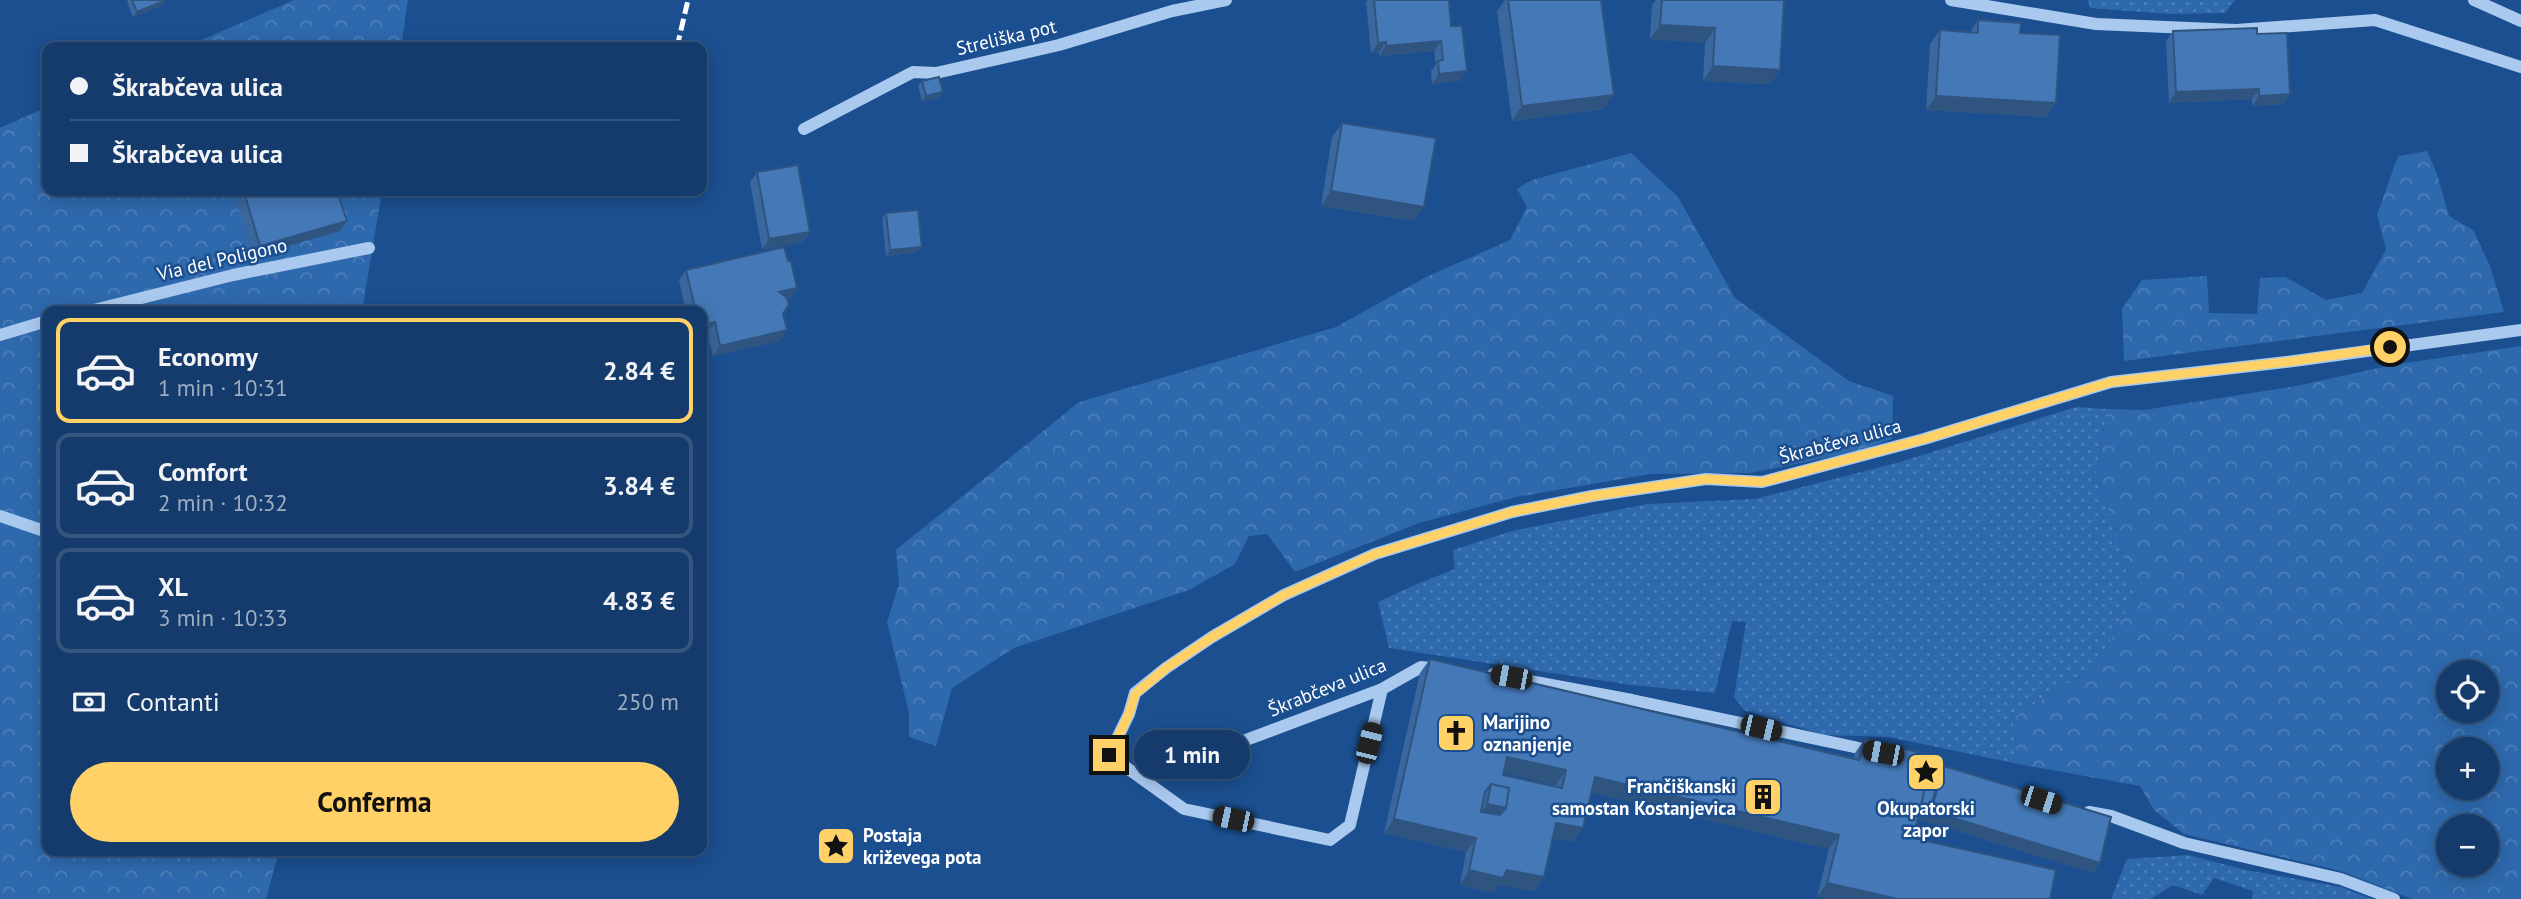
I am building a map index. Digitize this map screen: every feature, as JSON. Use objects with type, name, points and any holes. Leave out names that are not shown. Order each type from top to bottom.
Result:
[{"type":"street","name":"Streliška pot","points":[[804,129],[913,72],[936,73],[1059,45],[1172,11],[1226,0]]},
{"type":"street","points":[[1951,0],[2109,24],[2236,30],[2375,20],[2521,67]]},
{"type":"street","points":[[2473,0],[2521,21]]},
{"type":"street","name":"Via del Poligono","points":[[110,306],[233,275],[369,248]]},
{"type":"street","points":[[0,335],[42,322]]},
{"type":"street","name":"Škrabčeva ulica","points":[[1447,670],[1421,667],[1382,689],[1214,752],[1158,770],[1135,772],[1109,755],[1129,714],[1135,694],[1166,668],[1212,637],[1284,595],[1375,554],[1512,512],[1592,496],[1706,479],[1762,482],[1924,439],[2111,382],[2294,361],[2521,330]]},
{"type":"street","points":[[0,516],[42,530]]},
{"type":"street","points":[[1473,672],[1633,700],[1883,753]]},
{"type":"street","points":[[1135,772],[1184,809],[1330,840],[1350,825],[1382,689]]},
{"type":"street","points":[[2074,809],[2111,816],[2184,843],[2341,879],[2394,899]]},
{"type":"green space","points":[[294,0],[408,0],[402,42],[197,42]]},
{"type":"green space","points":[[2088,0],[2235,0],[2225,13],[2168,14],[2090,8]]},
{"type":"green space","points":[[42,109],[42,196],[381,196],[363,306],[42,306],[42,856],[278,856],[266,899],[0,899],[0,128]]},
{"type":"green space","points":[[2427,151],[2449,216],[2473,230],[2490,266],[2504,312],[2124,361],[2122,309],[2142,280],[2207,276],[2209,313],[2257,314],[2260,278],[2285,277],[2326,300],[2362,293],[2386,249],[2377,215],[2398,156]]},
{"type":"green space","points":[[1631,153],[1678,197],[1735,298],[1849,381],[1893,396],[1892,439],[1855,452],[1750,473],[1650,474],[1516,497],[1419,523],[1295,572],[1267,534],[1249,536],[1235,564],[1189,590],[1014,648],[952,688],[936,746],[909,737],[909,713],[887,622],[899,584],[896,550],[1079,402],[1336,327],[1426,277],[1510,240],[1527,207],[1517,189],[1532,180]]},
{"type":"green space","points":[[2521,346],[2521,899],[2412,899],[2341,871],[2184,834],[2154,810],[2140,786],[2018,764],[2013,718],[2097,665],[2135,596],[2116,530],[2096,476],[2107,409],[2144,410],[2296,386],[2392,365]]},
{"type":"green space","points":[[2076,407],[2107,409],[2096,476],[2116,530],[2135,596],[2097,665],[2013,718],[2018,764],[1889,737],[1824,735],[1744,710],[1734,697],[1746,622],[1732,621],[1715,693],[1631,685],[1389,648],[1378,602],[1455,569],[1453,550],[1512,531],[1647,504],[1755,499],[1900,462]]},
{"type":"green space","points":[[2188,855],[2246,870],[2341,887],[2372,899],[2252,899],[2253,891],[2214,878],[2202,895],[2173,885],[2151,899],[2111,899],[2127,859]]},
{"type":"building","points":[[132,0],[164,0],[164,1],[137,12]]},
{"type":"building","points":[[1374,0],[1449,0],[1451,26],[1462,26],[1467,71],[1439,74],[1438,61],[1443,60],[1441,41],[1386,46],[1386,42],[1378,43]]},
{"type":"building","points":[[1508,0],[1601,0],[1614,95],[1522,106]]},
{"type":"building","points":[[1662,0],[1784,0],[1780,70],[1713,66],[1715,28],[1660,25]]},
{"type":"building","points":[[1978,20],[2021,23],[2020,33],[2060,35],[2056,103],[1936,96],[1940,30],[1978,33]]},
{"type":"building","points":[[2257,28],[2257,34],[2287,33],[2290,94],[2259,96],[2259,89],[2176,92],[2173,31]]},
{"type":"building","points":[[939,77],[943,92],[926,96],[922,81]]},
{"type":"building","points":[[1342,123],[1436,138],[1424,207],[1331,191]]},
{"type":"building","points":[[798,165],[810,232],[769,239],[757,172]]},
{"type":"building","points":[[245,196],[339,196],[347,221],[260,246]]},
{"type":"building","points":[[918,210],[922,247],[890,250],[886,213]]},
{"type":"building","points":[[784,247],[788,261],[791,261],[797,288],[779,292],[786,297],[789,304],[783,314],[787,330],[720,346],[715,322],[707,324],[707,306],[695,306],[686,270]]},
{"type":"building","name":"Frančiškanski samostan Kostanjevica","points":[[1430,659],[1859,760],[1865,739],[1933,756],[1913,838],[2056,870],[2050,899],[1898,899],[1827,883],[1839,835],[1595,777],[1583,828],[1556,823],[1544,877],[1507,870],[1503,878],[1469,870],[1476,838],[1394,819]],"holes":[[[1507,757],[1566,770],[1562,788],[1503,775]],[[1491,784],[1509,788],[1506,808],[1500,815],[1481,812],[1485,792]]]},
{"type":"building","points":[[1944,766],[2111,817],[2100,863],[1931,811]]},
{"type":"building","points":[[1930,767],[1941,771],[1928,816],[1919,813]]},
{"type":"building","points":[[1491,784],[1509,788],[1506,808],[1487,804]]},
{"type":"railway","points":[[678,42],[688,0]]},
{"type":"place","name":"Marijino oznanjenje","points":[[1456,733]]},
{"type":"place","name":"Okupatorski zapor","points":[[1926,772]]},
{"type":"place","name":"Frančiškanski samostan Kostanjevica","points":[[1763,797]]},
{"type":"place","name":"Postaja križevega pota","points":[[836,846]]},
{"type":"route","points":[[1109,755],[1129,714],[1135,694],[1166,668],[1212,637],[1284,595],[1375,554],[1512,512],[1592,496],[1706,479],[1762,482],[1924,439],[2111,382],[2390,347]]}]
